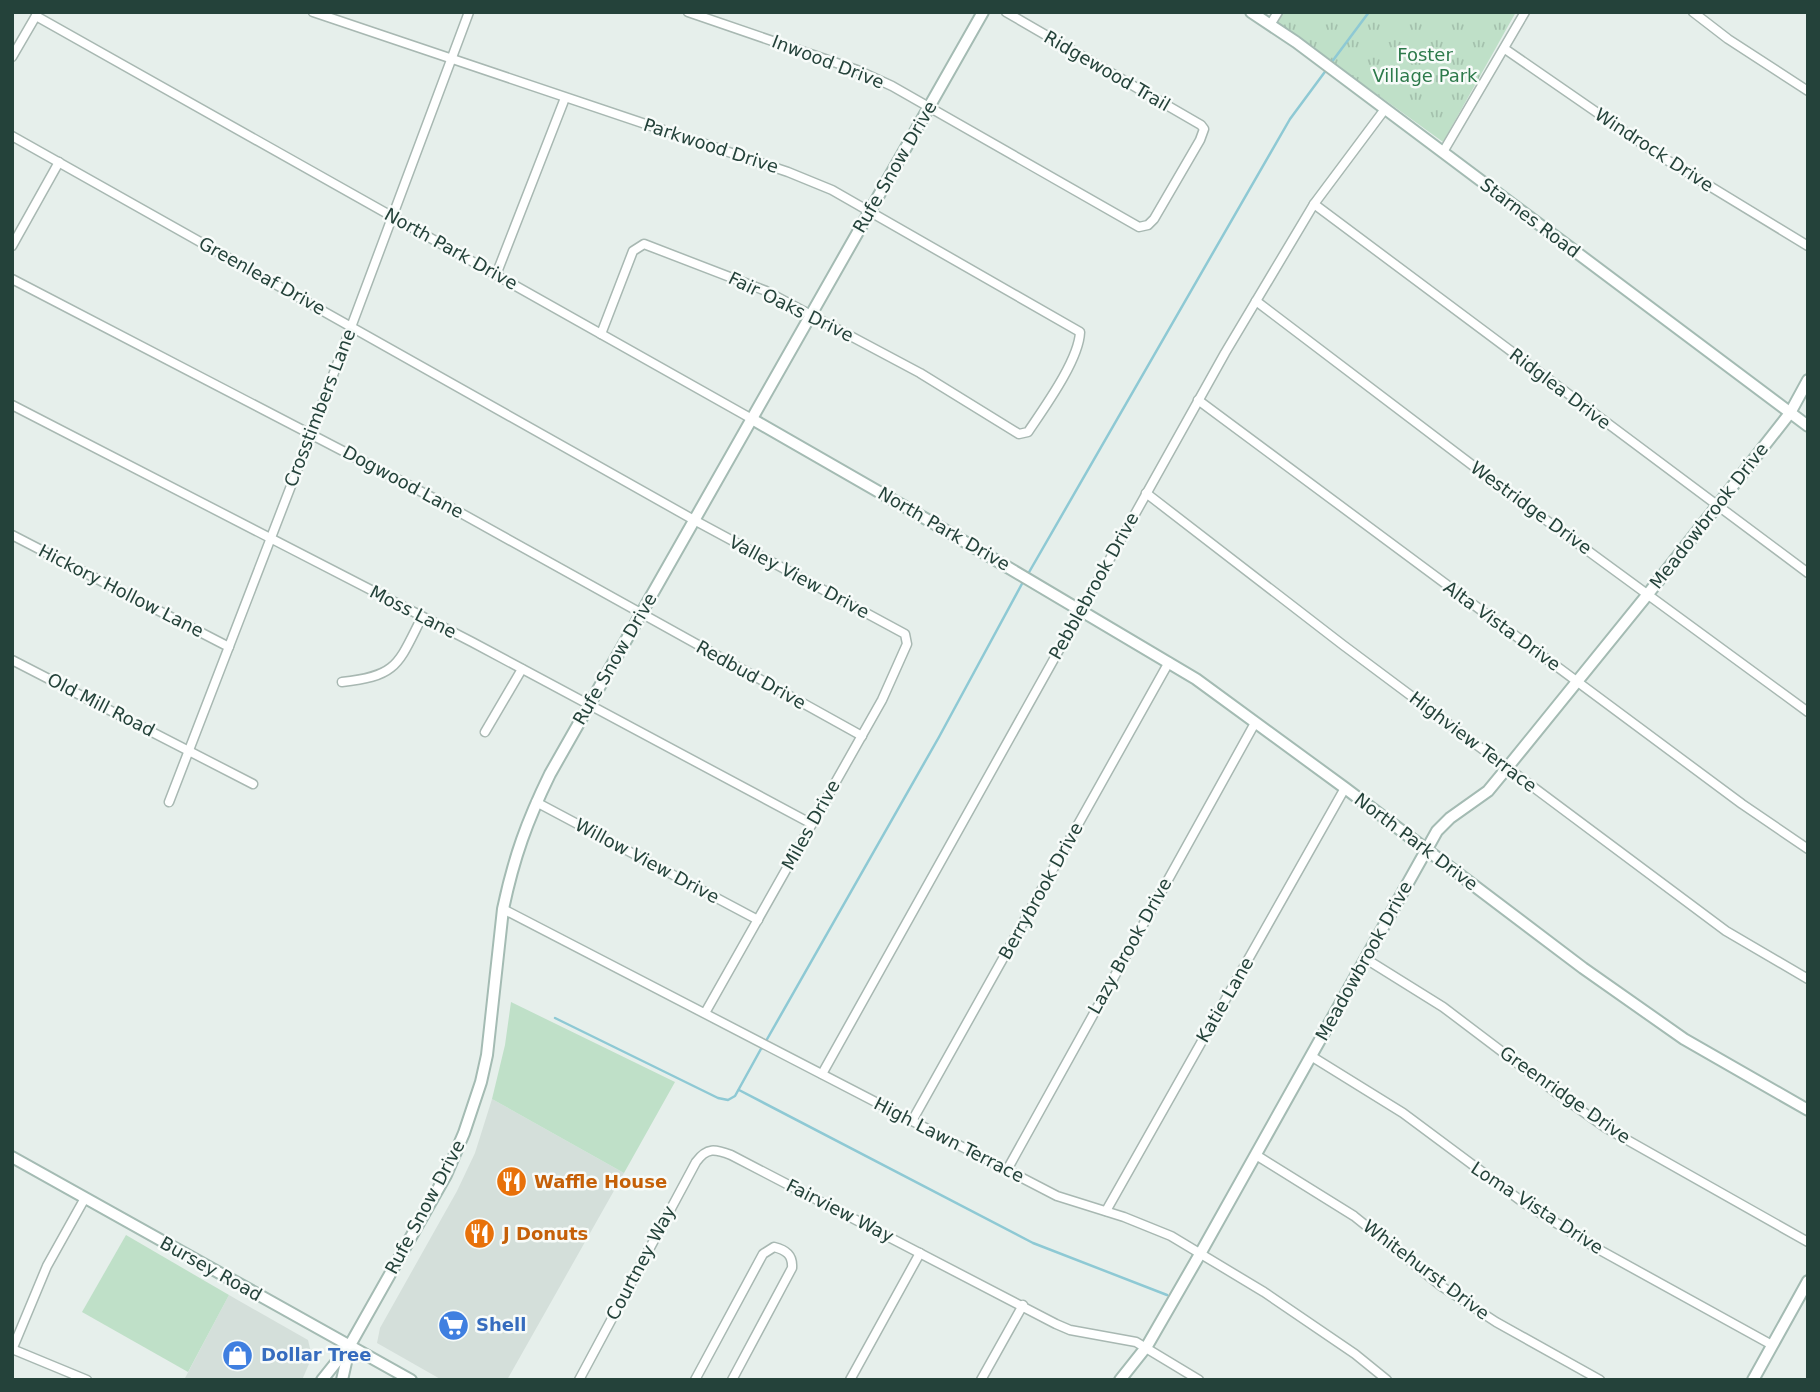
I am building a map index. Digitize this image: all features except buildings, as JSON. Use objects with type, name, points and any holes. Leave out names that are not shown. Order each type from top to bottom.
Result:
[{"type":"street","name":"Parkwood Drive","points":[[313,12],[788,172],[832,190],[1077,328],[1080,338],[1051,398],[1028,432],[1019,434]]},
{"type":"street","name":"Crosstimbers Lane","points":[[169,802],[311,434],[469,12]]},
{"type":"street","name":"Inwood Drive","points":[[688,12],[857,70],[929,107],[1139,227],[1144,227]]},
{"type":"street","name":"Rufe Snow Drive","points":[[322,1380],[350,1345],[446,1175],[473,1109],[487,1055],[503,909],[518,846],[536,802],[587,706],[984,12]]},
{"type":"street","name":"Ridgewood Trail","points":[[1006,12],[1201,125],[1203,132],[1154,219],[1144,227]]},
{"type":"street","name":"Starnes Road","points":[[1251,12],[1321,61],[1808,426]]},
{"type":"street","points":[[1270,25],[1278,12]]},
{"type":"street","points":[[1443,152],[1525,12]]},
{"type":"street","points":[[1693,12],[1808,91]]},
{"type":"street","points":[[12,57],[37,14]]},
{"type":"street","name":"North Park Drive","points":[[37,14],[752,419],[1169,662],[1345,788],[1583,968],[1684,1039],[1808,1110]]},
{"type":"street","name":"Windrock Drive","points":[[1504,49],[1657,155],[1808,246]]},
{"type":"street","points":[[496,275],[565,98]]},
{"type":"street","name":"Pebblebrook Drive","points":[[822,1074],[1198,400],[1314,204],[1385,109]]},
{"type":"street","name":"Greenleaf Drive","points":[[12,136],[694,520]]},
{"type":"street","points":[[12,246],[59,162]]},
{"type":"street","name":"Ridglea Drive","points":[[1314,204],[1808,573]]},
{"type":"street","name":"Fair Oaks Drive","points":[[601,334],[633,251],[644,244],[766,291],[920,373],[1019,434]]},
{"type":"street","name":"Dogwood Lane","points":[[12,279],[441,502],[641,613]]},
{"type":"street","name":"Westridge Drive","points":[[1256,301],[1495,482],[1808,712]]},
{"type":"street","name":"Meadowbrook Drive","points":[[1120,1380],[1147,1346],[1437,831],[1450,818],[1488,791],[1507,768],[1790,413],[1808,380]]},
{"type":"street","name":"Alta Vista Drive","points":[[1198,400],[1742,804],[1808,849]]},
{"type":"street","name":"Moss Lane","points":[[12,405],[422,617],[812,824]]},
{"type":"street","name":"Highview Terrace","points":[[1146,493],[1726,931],[1808,979]]},
{"type":"street","name":"Valley View Drive","points":[[694,520],[905,634]]},
{"type":"street","name":"Hickory Hollow Lane","points":[[12,535],[229,647]]},
{"type":"street","name":"Redbud Drive","points":[[641,613],[862,736]]},
{"type":"street","points":[[342,682],[375,677],[395,665],[422,617]]},
{"type":"street","name":"Miles Drive","points":[[705,1013],[862,736],[903,654],[907,644],[905,634]]},
{"type":"street","name":"Old Mill Road","points":[[12,660],[254,783]]},
{"type":"street","name":"Berrybrook Drive","points":[[912,1121],[1169,662]]},
{"type":"street","points":[[485,732],[522,670]]},
{"type":"street","name":"Lazy Brook Drive","points":[[1007,1170],[1255,723]]},
{"type":"street","name":"Katie Lane","points":[[1106,1211],[1345,788]]},
{"type":"street","name":"Willow View Drive","points":[[536,802],[758,920]]},
{"type":"street","name":"High Lawn Terrace","points":[[503,909],[1057,1196],[1171,1236],[1264,1292],[1355,1354],[1387,1380]]},
{"type":"street","name":"Greenridge Drive","points":[[1366,959],[1443,1007],[1606,1128],[1808,1242]]},
{"type":"street","name":"Loma Vista Drive","points":[[1311,1056],[1403,1113],[1524,1203],[1598,1249],[1772,1345]]},
{"type":"street","name":"Fairview Way","points":[[708,1150],[731,1155],[1056,1324],[1147,1346],[1199,1380]]},
{"type":"street","name":"Courtney Way","points":[[579,1380],[696,1162],[708,1150]]},
{"type":"street","name":"Whitehurst Drive","points":[[1256,1155],[1354,1216],[1441,1286],[1496,1322],[1600,1380]]},
{"type":"street","name":"Bursey Road","points":[[12,1157],[411,1380]]},
{"type":"street","points":[[85,1198],[47,1266],[12,1349],[88,1380]]},
{"type":"street","points":[[695,1380],[763,1254],[769,1249],[783,1250],[791,1258],[792,1268],[732,1380]]},
{"type":"street","points":[[850,1380],[920,1253]]},
{"type":"street","points":[[1753,1380],[1808,1281]]},
{"type":"street","points":[[981,1380],[1023,1305]]},
{"type":"street","name":"Rufe Snow Drive","points":[[342,1380],[350,1345]]},
{"type":"shaded area","points":[[492,1099],[624,1173],[507,1380],[442,1380],[377,1343],[380,1328],[457,1191],[475,1153]]},
{"type":"shaded area","points":[[229,1295],[308,1340],[312,1357],[302,1380],[184,1380]]},
{"type":"green space","name":"Foster Village Park","points":[[1283,12],[1516,12],[1443,142],[1277,22]]},
{"type":"green space","points":[[511,1002],[675,1082],[624,1173],[492,1099],[505,1045]]},
{"type":"green space","points":[[126,1235],[229,1295],[188,1372],[82,1312]]},
{"type":"waterway","points":[[1331,63],[1369,12]]},
{"type":"waterway","points":[[1028,574],[1290,119],[1327,69]]},
{"type":"waterway","points":[[766,1041],[939,737],[1024,580]]},
{"type":"waterway","points":[[555,1018],[718,1098],[728,1100],[735,1096],[762,1047]]},
{"type":"waterway","points":[[739,1090],[1033,1243],[1167,1295]]},
{"type":"place","name":"Waffle House","points":[[511,1182]]},
{"type":"place","name":"J Donuts","points":[[480,1234]]},
{"type":"place","name":"Shell","points":[[453,1325]]},
{"type":"place","name":"Dollar Tree","points":[[238,1355]]}]
